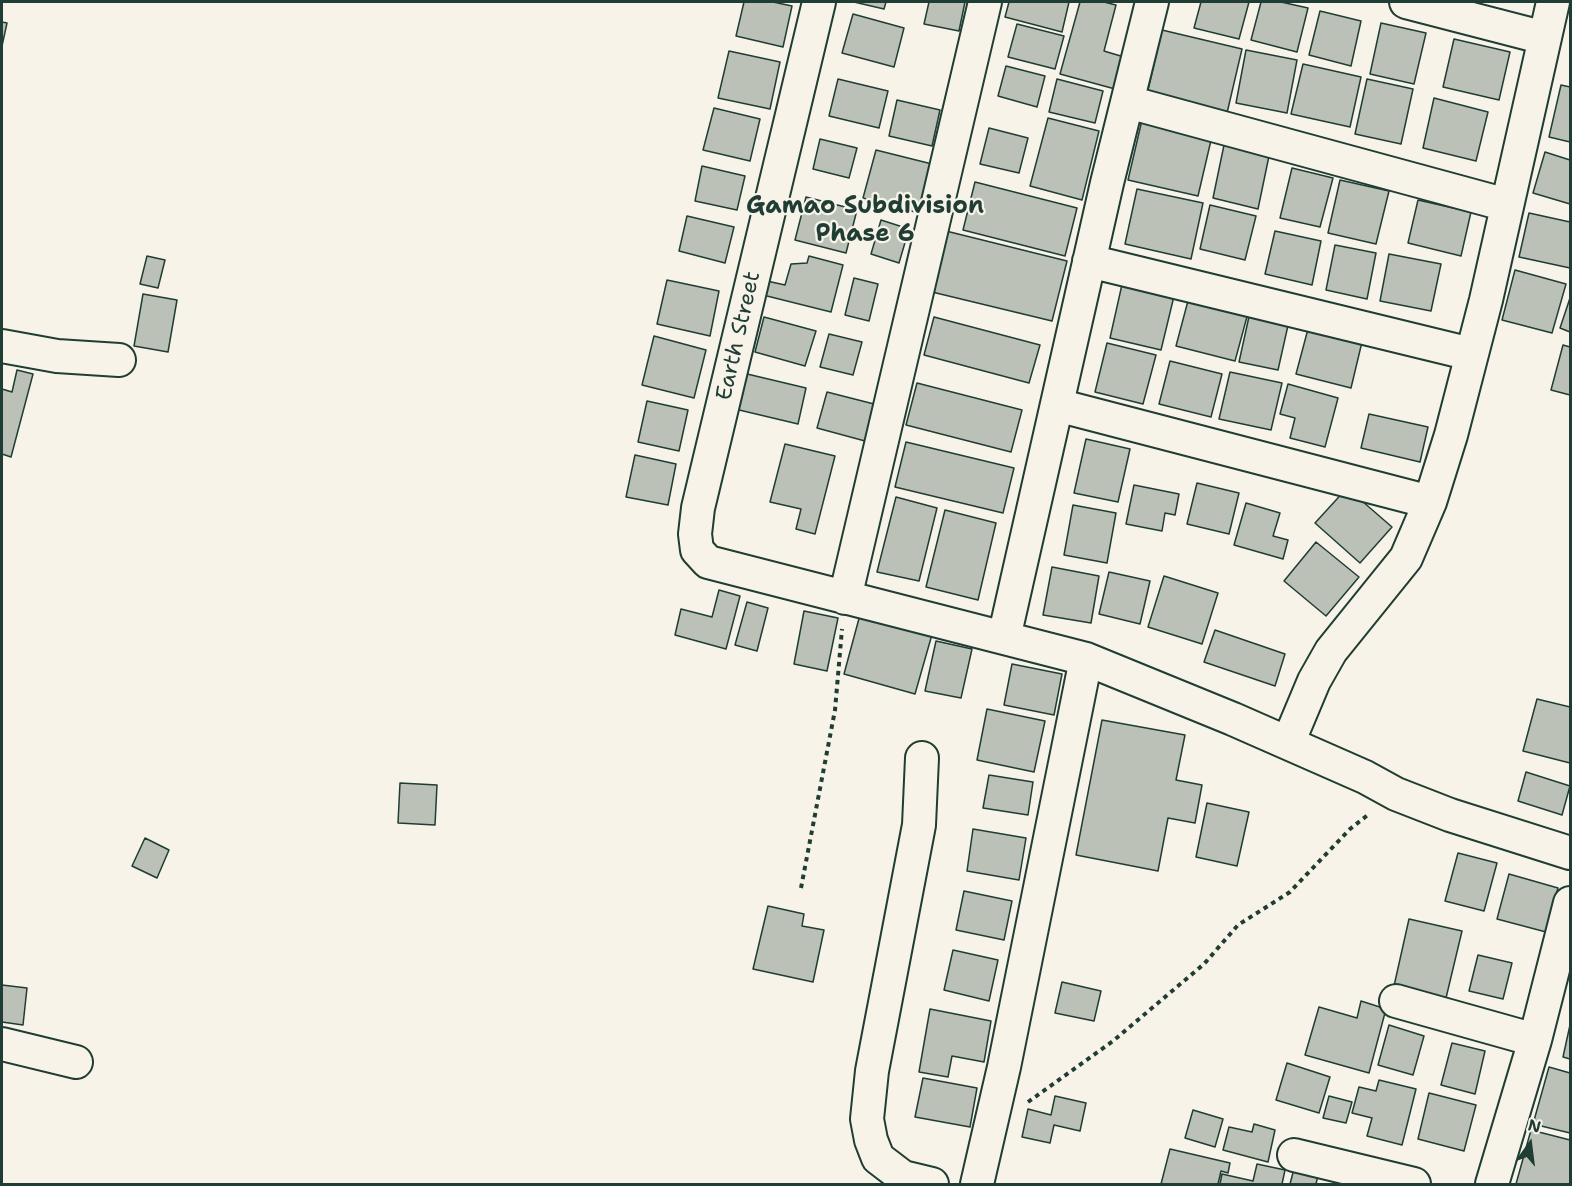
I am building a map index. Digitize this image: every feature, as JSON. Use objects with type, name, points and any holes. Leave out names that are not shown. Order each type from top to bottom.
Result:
[{"type":"street","name":"Earth Street","points":[[819,2],[698,508],[695,534],[697,550],[708,562],[845,598]]},
{"type":"street","points":[[985,2],[845,598],[1086,659],[1288,743],[1396,794],[1570,853]]},
{"type":"street","points":[[1004,638],[1089,261],[1152,2]]},
{"type":"street","points":[[1406,2],[1545,38]]},
{"type":"street","points":[[1288,743],[1314,681],[1331,651],[1406,558],[1430,502],[1451,435],[1471,354],[1553,2]]},
{"type":"street","points":[[1128,102],[1507,205]]},
{"type":"street","points":[[1089,261],[1471,354]]},
{"type":"street","points":[[2,346],[57,356],[120,360]]},
{"type":"street","points":[[1057,405],[1430,502]]},
{"type":"street","points":[[977,1185],[992,1126],[1086,659]]},
{"type":"street","points":[[922,758],[919,825],[872,1071],[867,1119],[871,1140],[878,1158],[903,1177],[932,1185]]},
{"type":"street","points":[[1492,1185],[1535,1040],[1570,903]]},
{"type":"street","points":[[1396,1001],[1535,1040]]},
{"type":"street","points":[[2,1044],[76,1062]]},
{"type":"street","points":[[1294,1155],[1414,1185]]},
{"type":"path","points":[[801,888],[836,710],[845,598]]},
{"type":"path","points":[[992,1126],[1113,1041],[1203,964],[1238,925],[1290,892],[1350,829],[1396,794]]},
{"type":"building","points":[[744,2],[773,2],[792,6],[783,47],[736,36]]},
{"type":"building","points":[[854,2],[886,2],[884,9]]},
{"type":"building","points":[[929,2],[965,2],[959,31],[924,24]]},
{"type":"building","points":[[1009,2],[1069,2],[1062,32],[1005,17]]},
{"type":"building","points":[[1080,2],[1104,2],[1116,5],[1104,51],[1124,57],[1115,89],[1060,74]]},
{"type":"building","points":[[1201,2],[1249,2],[1239,39],[1194,28]]},
{"type":"building","points":[[1261,2],[1281,2],[1308,8],[1297,52],[1251,40]]},
{"type":"building","points":[[1320,11],[1361,21],[1351,66],[1309,55]]},
{"type":"building","points":[[853,14],[904,28],[894,67],[842,53]]},
{"type":"building","points":[[2,22],[7,23],[2,46]]},
{"type":"building","points":[[1381,23],[1426,33],[1414,84],[1370,74]]},
{"type":"building","points":[[1017,24],[1064,36],[1055,69],[1008,57]]},
{"type":"building","points":[[1162,30],[1242,49],[1227,113],[1147,94]]},
{"type":"building","points":[[1454,39],[1510,52],[1499,100],[1443,87]]},
{"type":"building","points":[[1246,50],[1297,60],[1287,113],[1236,103]]},
{"type":"building","points":[[729,51],[780,62],[770,109],[718,98]]},
{"type":"building","points":[[1303,64],[1361,77],[1350,127],[1291,114]]},
{"type":"building","points":[[1006,66],[1045,76],[1037,107],[998,96]]},
{"type":"building","points":[[838,79],[888,91],[879,128],[829,116]]},
{"type":"building","points":[[1057,79],[1103,91],[1095,123],[1049,112]]},
{"type":"building","points":[[1367,79],[1413,89],[1401,144],[1355,134]]},
{"type":"building","points":[[1561,85],[1570,87],[1570,142],[1549,137]]},
{"type":"building","points":[[1434,98],[1488,112],[1476,161],[1423,148]]},
{"type":"building","points":[[897,100],[940,110],[932,146],[889,136]]},
{"type":"building","points":[[714,108],[760,119],[750,161],[703,150]]},
{"type":"building","points":[[1048,118],[1099,131],[1082,200],[1030,186]]},
{"type":"building","points":[[1142,120],[1212,136],[1198,196],[1128,180]]},
{"type":"building","points":[[989,128],[1028,138],[1019,173],[980,164]]},
{"type":"building","points":[[820,139],[857,148],[849,178],[813,169]]},
{"type":"building","points":[[1224,145],[1269,156],[1258,209],[1213,198]]},
{"type":"building","points":[[876,150],[932,164],[919,213],[863,198]]},
{"type":"building","points":[[1545,152],[1570,160],[1570,204],[1533,193]]},
{"type":"building","points":[[702,166],[745,176],[737,210],[695,201]]},
{"type":"building","points":[[1292,168],[1333,178],[1320,227],[1280,218]]},
{"type":"building","points":[[1340,180],[1389,191],[1376,244],[1328,233]]},
{"type":"building","points":[[975,182],[1077,208],[1065,256],[963,230]]},
{"type":"building","points":[[1137,189],[1203,203],[1191,259],[1125,244]]},
{"type":"building","points":[[806,197],[857,210],[846,253],[795,240]]},
{"type":"building","points":[[1418,200],[1471,212],[1461,256],[1408,243]]},
{"type":"building","points":[[1210,205],[1256,216],[1245,260],[1200,249]]},
{"type":"building","points":[[1529,213],[1570,222],[1570,268],[1519,257]]},
{"type":"building","points":[[687,216],[734,227],[725,263],[679,251]]},
{"type":"building","points":[[881,220],[909,229],[899,263],[871,254]]},
{"type":"building","points":[[946,231],[1067,261],[1052,321],[932,292]]},
{"type":"building","points":[[1275,231],[1321,241],[1312,285],[1265,274]]},
{"type":"building","points":[[1335,245],[1376,253],[1367,299],[1326,290]]},
{"type":"building","points":[[1389,254],[1441,264],[1431,311],[1380,301]]},
{"type":"building","points":[[147,256],[165,260],[158,288],[140,284]]},
{"type":"building","points":[[809,256],[843,265],[831,312],[763,295],[767,281],[785,285],[791,264],[807,263]]},
{"type":"building","points":[[1515,270],[1566,284],[1552,333],[1502,320]]},
{"type":"building","points":[[854,278],[878,284],[869,321],[845,315]]},
{"type":"building","points":[[667,280],[719,291],[710,336],[657,324]]},
{"type":"building","points":[[1123,280],[1175,292],[1161,350],[1110,338]]},
{"type":"building","points":[[143,294],[177,300],[168,352],[134,346]]},
{"type":"building","points":[[1189,297],[1248,313],[1235,361],[1176,346]]},
{"type":"building","points":[[1570,298],[1570,332],[1560,328]]},
{"type":"building","points":[[1250,312],[1289,321],[1278,370],[1239,362]]},
{"type":"building","points":[[764,317],[816,331],[805,366],[755,352]]},
{"type":"building","points":[[934,317],[1040,345],[1029,383],[924,355]]},
{"type":"building","points":[[1308,329],[1362,342],[1351,388],[1296,374]]},
{"type":"building","points":[[829,334],[862,342],[853,375],[820,367]]},
{"type":"building","points":[[654,336],[706,350],[694,398],[642,385]]},
{"type":"building","points":[[1107,343],[1156,355],[1143,404],[1095,392]]},
{"type":"building","points":[[1563,345],[1570,347],[1570,395],[1551,390]]},
{"type":"building","points":[[1170,361],[1222,374],[1211,417],[1159,404]]},
{"type":"building","points":[[17,370],[33,374],[11,457],[2,454],[2,389],[12,392]]},
{"type":"building","points":[[1230,372],[1282,383],[1271,430],[1219,419]]},
{"type":"building","points":[[743,373],[806,388],[798,424],[735,409]]},
{"type":"building","points":[[917,383],[1022,410],[1011,452],[906,425]]},
{"type":"building","points":[[1288,384],[1338,398],[1325,447],[1290,438],[1295,418],[1280,414]]},
{"type":"building","points":[[827,392],[874,404],[865,441],[817,428]]},
{"type":"building","points":[[647,401],[688,410],[679,451],[638,442]]},
{"type":"building","points":[[1369,414],[1428,427],[1420,462],[1361,448]]},
{"type":"building","points":[[1086,439],[1130,449],[1118,502],[1074,493]]},
{"type":"building","points":[[906,442],[1014,468],[1003,513],[895,487]]},
{"type":"building","points":[[785,444],[835,456],[815,534],[796,529],[801,509],[770,502]]},
{"type":"building","points":[[635,455],[676,464],[668,505],[626,497]]},
{"type":"building","points":[[1197,483],[1239,493],[1229,534],[1187,524]]},
{"type":"building","points":[[1134,485],[1179,494],[1175,515],[1165,513],[1162,531],[1126,524]]},
{"type":"building","points":[[1347,488],[1392,527],[1360,563],[1315,523]]},
{"type":"building","points":[[896,497],[937,508],[919,581],[877,572]]},
{"type":"building","points":[[1246,503],[1280,513],[1273,536],[1288,540],[1283,559],[1234,545]]},
{"type":"building","points":[[1073,505],[1116,513],[1107,563],[1064,555]]},
{"type":"building","points":[[945,510],[996,523],[978,600],[926,587]]},
{"type":"building","points":[[1316,542],[1359,577],[1326,616],[1284,581]]},
{"type":"building","points":[[1052,567],[1099,576],[1091,623],[1043,615]]},
{"type":"building","points":[[1109,572],[1150,581],[1140,624],[1099,614]]},
{"type":"building","points":[[1164,576],[1218,593],[1202,644],[1148,627]]},
{"type":"building","points":[[719,590],[740,596],[726,649],[675,635],[681,609],[712,617]]},
{"type":"building","points":[[747,602],[768,608],[757,651],[735,645]]},
{"type":"building","points":[[804,611],[838,618],[827,671],[794,664]]},
{"type":"building","points":[[861,611],[933,631],[915,694],[844,674]]},
{"type":"building","points":[[1215,630],[1285,654],[1275,686],[1204,662]]},
{"type":"building","points":[[936,641],[972,649],[961,698],[925,691]]},
{"type":"building","points":[[1012,664],[1062,674],[1054,715],[1004,705]]},
{"type":"building","points":[[1537,699],[1570,707],[1570,763],[1523,751]]},
{"type":"building","points":[[987,709],[1045,721],[1034,772],[977,760]]},
{"type":"building","points":[[1102,720],[1185,735],[1176,780],[1202,785],[1195,823],[1168,818],[1158,871],[1076,855]]},
{"type":"building","points":[[1526,772],[1570,786],[1562,815],[1518,801]]},
{"type":"building","points":[[989,775],[1033,782],[1028,815],[983,808]]},
{"type":"building","points":[[400,783],[437,785],[435,825],[398,823]]},
{"type":"building","points":[[1207,803],[1249,812],[1237,866],[1196,857]]},
{"type":"building","points":[[973,829],[1026,838],[1019,880],[967,871]]},
{"type":"building","points":[[145,838],[169,850],[157,878],[132,866]]},
{"type":"building","points":[[1458,853],[1497,863],[1484,911],[1445,901]]},
{"type":"building","points":[[1509,874],[1558,888],[1546,932],[1497,919]]},
{"type":"building","points":[[964,891],[1012,901],[1004,940],[956,930]]},
{"type":"building","points":[[768,906],[804,914],[802,926],[824,930],[813,982],[753,969]]},
{"type":"building","points":[[1409,919],[1462,931],[1446,998],[1394,986]]},
{"type":"building","points":[[953,950],[998,960],[989,1001],[944,990]]},
{"type":"building","points":[[1478,955],[1512,963],[1503,999],[1469,991]]},
{"type":"building","points":[[1062,982],[1101,991],[1094,1021],[1055,1013]]},
{"type":"building","points":[[2,985],[27,988],[23,1025],[2,1022]]},
{"type":"building","points":[[1361,1001],[1386,1009],[1369,1073],[1305,1055],[1319,1007],[1357,1018]]},
{"type":"building","points":[[930,1009],[991,1021],[984,1062],[952,1056],[948,1077],[919,1072]]},
{"type":"building","points":[[1389,1025],[1424,1036],[1413,1075],[1378,1065]]},
{"type":"building","points":[[1570,1025],[1570,1059],[1563,1057]]},
{"type":"building","points":[[1452,1043],[1485,1051],[1475,1094],[1441,1085]]},
{"type":"building","points":[[1287,1063],[1330,1077],[1319,1113],[1276,1100]]},
{"type":"building","points":[[1549,1067],[1570,1073],[1570,1133],[1533,1124]]},
{"type":"building","points":[[923,1078],[977,1088],[970,1127],[915,1117]]},
{"type":"building","points":[[1379,1080],[1416,1089],[1402,1145],[1367,1136],[1372,1118],[1352,1113],[1359,1087],[1376,1091]]},
{"type":"building","points":[[1429,1093],[1476,1105],[1464,1151],[1418,1139]]},
{"type":"building","points":[[1055,1096],[1086,1103],[1080,1131],[1054,1125],[1050,1143],[1022,1137],[1028,1109],[1051,1115]]},
{"type":"building","points":[[1329,1096],[1352,1102],[1346,1123],[1323,1118]]},
{"type":"building","points":[[1193,1110],[1223,1119],[1215,1147],[1185,1138]]},
{"type":"building","points":[[1254,1124],[1275,1130],[1268,1162],[1223,1150],[1229,1127],[1252,1132]]},
{"type":"building","points":[[1531,1130],[1570,1140],[1570,1184],[1516,1184]]},
{"type":"building","points":[[1170,1149],[1230,1163],[1228,1173],[1221,1171],[1218,1184],[1161,1184]]},
{"type":"building","points":[[1257,1164],[1285,1170],[1282,1184],[1220,1184],[1222,1174],[1253,1181]]},
{"type":"building","points":[[1295,1165],[1319,1171],[1316,1184],[1290,1184]]},
{"type":"district","name":"Gamao Subdivision Phase 6","points":[[865,221]]}]
